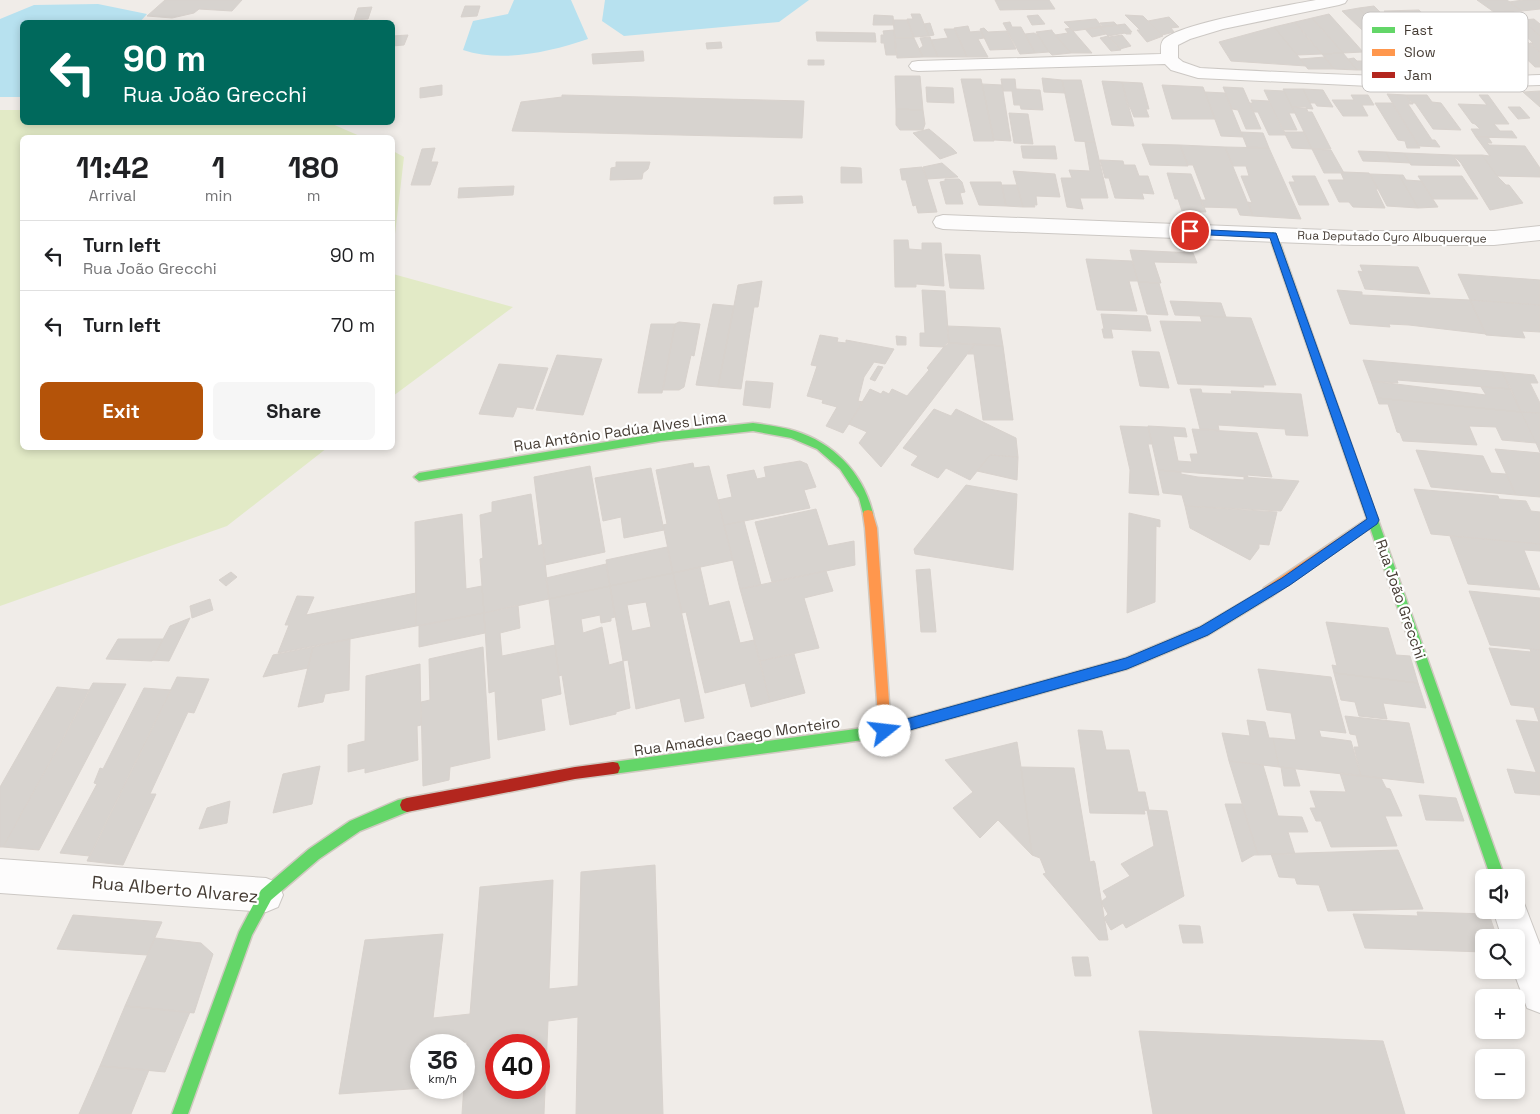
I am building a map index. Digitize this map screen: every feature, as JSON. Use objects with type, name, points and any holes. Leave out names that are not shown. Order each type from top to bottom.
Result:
[{"type":"street","points":[[1169,59],[1170,43],[1184,35],[1220,25],[1340,0]]},
{"type":"street","points":[[918,66],[1169,59],[1177,66],[1198,72],[1362,82]]},
{"type":"street","name":"Rua Deputado Cyro Albuquerque","points":[[944,222],[1353,238],[1494,238],[1540,233]]},
{"type":"street","name":"Rua João Grecchi","points":[[1273,235],[1495,869]]},
{"type":"street","name":"Rua Antônio Padúa Alves Lima","points":[[419,477],[661,437],[753,428],[793,434],[821,446],[844,466],[864,497],[871,528],[885,731]]},
{"type":"street","name":"Rua Amadeu Caego Monteiro","points":[[266,894],[314,854],[355,826],[398,807],[575,773],[885,731],[1127,663],[1204,631],[1286,582],[1373,520]]},
{"type":"street","name":"Rua Alberto Alvarez","points":[[0,876],[266,894],[246,932],[180,1114]]},
{"type":"street","points":[[1513,919],[1540,995]]},
{"type":"green space","points":[[0,110],[20,110],[20,125],[335,125],[357,135],[20,135],[20,450],[324,450],[227,526],[0,606]]},
{"type":"green space","points":[[395,152],[404,157],[395,234]]},
{"type":"green space","points":[[395,275],[513,307],[395,395]]},
{"type":"water","points":[[514,0],[571,0],[588,39],[542,52],[510,56],[478,54],[463,50],[473,21],[508,14]]},
{"type":"water","points":[[605,0],[809,0],[779,22],[624,36],[602,21]]},
{"type":"water","points":[[98,4],[147,14],[142,20],[20,20],[20,97],[0,97],[0,19],[34,5]]},
{"type":"building","points":[[165,0],[242,0],[232,11],[199,9],[194,13],[172,18],[147,16]]},
{"type":"building","points":[[995,0],[1049,0],[1055,9],[1000,10]]},
{"type":"building","points":[[1477,0],[1507,0],[1522,11],[1494,12]]},
{"type":"building","points":[[1540,0],[1540,9],[1522,11],[1509,2]]},
{"type":"building","points":[[465,6],[480,6],[477,16],[461,17]]},
{"type":"building","points":[[1374,6],[1380,12],[1363,12],[1359,8]]},
{"type":"building","points":[[372,7],[368,19],[354,20],[358,8]]},
{"type":"building","points":[[1359,8],[1363,12],[1362,30],[1342,11]]},
{"type":"building","points":[[1419,10],[1421,12],[1384,11]]},
{"type":"building","points":[[911,14],[920,14],[929,36],[914,37],[907,19],[913,19]]},
{"type":"building","points":[[1329,14],[1362,52],[1343,53],[1312,18]]},
{"type":"building","points":[[874,15],[893,16],[894,25],[873,25]]},
{"type":"building","points":[[1038,15],[1045,24],[1032,25],[1027,16]]},
{"type":"building","points":[[1125,15],[1143,16],[1163,36],[1147,42],[1137,30],[1140,30]]},
{"type":"building","points":[[1169,17],[1179,27],[1171,28],[1174,32],[1162,35],[1148,21]]},
{"type":"building","points":[[1312,18],[1343,53],[1322,54],[1295,22]]},
{"type":"building","points":[[1096,19],[1102,27],[1073,31],[1064,22]]},
{"type":"building","points":[[1534,19],[1540,24],[1540,36],[1528,25],[1528,20]]},
{"type":"building","points":[[893,20],[907,20],[914,38],[895,38]]},
{"type":"building","points":[[1010,22],[1012,27],[1021,27],[1035,53],[1020,54],[1003,23]]},
{"type":"building","points":[[1114,22],[1117,25],[1103,27],[1100,23]]},
{"type":"building","points":[[1295,22],[1322,54],[1297,55],[1274,27]]},
{"type":"building","points":[[930,23],[934,35],[929,36],[924,24]]},
{"type":"building","points":[[1125,24],[1132,32],[1130,32],[1131,34],[1126,34],[1117,25]]},
{"type":"building","points":[[1117,25],[1125,33],[1108,36],[1100,27]]},
{"type":"building","points":[[1528,25],[1540,36],[1540,52],[1530,43],[1533,43],[1528,38]]},
{"type":"building","points":[[968,26],[970,32],[981,31],[984,38],[978,39],[988,57],[967,57],[954,28]]},
{"type":"building","points":[[1100,27],[1106,34],[1092,37],[1085,29]]},
{"type":"building","points":[[1274,27],[1306,66],[1231,61],[1219,42]]},
{"type":"building","points":[[984,28],[988,32],[1007,31],[1016,49],[990,50],[980,29]]},
{"type":"building","points":[[1071,28],[1092,53],[1071,53],[1055,35],[1068,33],[1065,29]]},
{"type":"building","points":[[944,29],[955,29],[967,57],[938,57],[931,40],[948,38]]},
{"type":"building","points":[[894,30],[896,55],[886,55],[884,43],[881,43],[881,35],[884,35],[883,31]]},
{"type":"building","points":[[1052,30],[1071,53],[1052,55],[1049,52],[1036,32]]},
{"type":"building","points":[[816,32],[875,33],[876,42],[817,41]]},
{"type":"building","points":[[1034,33],[1038,35],[1049,52],[1035,53],[1025,34]]},
{"type":"building","points":[[408,35],[404,45],[395,46],[395,36]]},
{"type":"building","points":[[1122,35],[1131,46],[1120,49],[1109,37]]},
{"type":"building","points":[[1108,36],[1121,50],[1111,51],[1100,38]]},
{"type":"building","points":[[930,37],[938,57],[923,57],[919,49],[923,46],[920,38]]},
{"type":"building","points":[[895,38],[914,38],[923,57],[897,58]]},
{"type":"building","points":[[721,42],[722,48],[707,49],[706,43]]},
{"type":"building","points":[[1528,42],[1540,52],[1540,67],[1535,67],[1528,60]]},
{"type":"building","points":[[643,51],[644,61],[593,64],[592,54]]},
{"type":"building","points":[[1343,53],[1357,70],[1334,69],[1322,54]]},
{"type":"building","points":[[1325,57],[1334,69],[1308,69],[1300,59]]},
{"type":"building","points":[[1354,58],[1357,61],[1362,61],[1362,70],[1357,70],[1348,59]]},
{"type":"building","points":[[808,60],[824,60],[824,65],[808,65]]},
{"type":"building","points":[[895,76],[920,76],[923,110],[896,109]]},
{"type":"building","points":[[1042,78],[1062,80],[1065,93],[1044,92]]},
{"type":"building","points":[[961,79],[981,79],[994,141],[974,141]]},
{"type":"building","points":[[1001,79],[1015,79],[1016,89],[1040,90],[1043,110],[1021,109],[1020,105],[1014,105],[1012,91],[1003,91]]},
{"type":"building","points":[[1062,80],[1081,80],[1095,142],[1075,141]]},
{"type":"building","points":[[1102,81],[1122,82],[1134,126],[1112,125]]},
{"type":"building","points":[[1122,82],[1142,83],[1149,109],[1146,109],[1149,117],[1134,117],[1130,107],[1128,107]]},
{"type":"building","points":[[982,84],[1002,85],[1011,141],[994,140]]},
{"type":"building","points":[[442,85],[442,95],[420,98],[420,88]]},
{"type":"building","points":[[1162,85],[1203,87],[1215,119],[1172,119]]},
{"type":"building","points":[[926,87],[953,88],[954,103],[927,102]]},
{"type":"building","points":[[1223,87],[1243,88],[1261,129],[1246,129],[1238,110],[1232,109]]},
{"type":"building","points":[[1283,89],[1303,89],[1313,109],[1292,107]]},
{"type":"building","points":[[1303,89],[1323,90],[1333,107],[1317,106],[1315,103],[1310,103]]},
{"type":"building","points":[[1264,90],[1284,91],[1295,113],[1289,113],[1297,130],[1283,130]]},
{"type":"building","points":[[1540,91],[1540,107],[1523,92]]},
{"type":"building","points":[[1205,92],[1225,93],[1243,137],[1221,136]]},
{"type":"building","points":[[1387,94],[1406,95],[1413,104],[1408,104],[1432,140],[1435,140],[1440,147],[1419,146]]},
{"type":"building","points":[[562,95],[804,101],[802,138],[512,131],[521,102],[562,97]]},
{"type":"building","points":[[1351,95],[1368,95],[1374,105],[1362,105],[1368,116],[1343,116],[1332,100],[1354,100]]},
{"type":"building","points":[[1406,95],[1427,95],[1432,102],[1441,103],[1461,130],[1433,129],[1415,103],[1411,103]]},
{"type":"building","points":[[1479,95],[1488,95],[1509,124],[1494,124],[1500,131],[1512,131],[1517,138],[1476,137],[1471,129],[1480,129],[1472,123],[1458,104],[1487,105]]},
{"type":"building","points":[[1251,100],[1269,101],[1286,135],[1269,135],[1258,112],[1253,112],[1249,103],[1253,103]]},
{"type":"building","points":[[1375,103],[1392,103],[1420,148],[1407,148],[1405,141],[1398,140]]},
{"type":"building","points":[[1292,107],[1306,107],[1308,112],[1312,112],[1331,149],[1312,149]]},
{"type":"building","points":[[1508,107],[1520,107],[1530,118],[1518,119]]},
{"type":"building","points":[[896,109],[923,110],[925,124],[923,130],[900,130],[896,125]]},
{"type":"building","points":[[1009,113],[1028,114],[1033,144],[1014,143]]},
{"type":"building","points":[[929,129],[957,153],[940,159],[913,133]]},
{"type":"building","points":[[1241,132],[1263,133],[1269,148],[1247,147]]},
{"type":"building","points":[[1284,132],[1304,132],[1312,149],[1292,148]]},
{"type":"building","points":[[1476,137],[1488,137],[1492,143],[1487,143],[1489,145],[1525,146],[1540,168],[1540,177],[1497,176],[1482,155],[1490,156]]},
{"type":"building","points":[[1085,142],[1095,142],[1108,198],[1080,198],[1083,209],[1067,207],[1061,178],[1072,178],[1069,170],[1090,171]]},
{"type":"building","points":[[1142,144],[1180,145],[1188,166],[1150,165]]},
{"type":"building","points":[[1180,145],[1225,147],[1253,216],[1240,215],[1237,208],[1203,207],[1201,200],[1206,200],[1193,165],[1188,165]]},
{"type":"building","points":[[1021,146],[1055,146],[1057,159],[1023,158]]},
{"type":"building","points":[[1225,147],[1269,148],[1301,219],[1253,216],[1248,202],[1252,203],[1241,176],[1249,176],[1246,166],[1233,166]]},
{"type":"building","points":[[435,148],[431,162],[438,162],[430,185],[411,185],[422,149]]},
{"type":"building","points":[[1312,149],[1331,150],[1344,173],[1324,173]]},
{"type":"building","points":[[1358,151],[1386,152],[1391,162],[1363,161]]},
{"type":"building","points":[[1386,152],[1404,153],[1410,163],[1391,162]]},
{"type":"building","points":[[1404,153],[1453,155],[1460,166],[1411,165]]},
{"type":"building","points":[[1453,155],[1482,155],[1497,176],[1506,185],[1509,185],[1523,203],[1490,210],[1461,163]]},
{"type":"building","points":[[1100,160],[1123,161],[1124,165],[1135,165],[1139,176],[1148,176],[1154,194],[1142,193],[1144,199],[1115,198],[1109,178],[1105,178]]},
{"type":"building","points":[[616,162],[650,162],[648,169],[643,173],[642,179],[610,180],[611,168],[616,167]]},
{"type":"building","points":[[942,163],[958,177],[927,179],[923,167]]},
{"type":"building","points":[[841,167],[861,168],[862,183],[841,183]]},
{"type":"building","points":[[922,167],[937,212],[918,213],[916,205],[913,206],[906,180],[902,180],[900,169]]},
{"type":"building","points":[[1013,171],[1055,174],[1060,197],[1036,196],[1037,205],[1034,205],[1035,207],[1023,207]]},
{"type":"building","points":[[1167,173],[1191,174],[1206,212],[1182,211],[1178,199],[1175,199]]},
{"type":"building","points":[[1341,173],[1369,173],[1378,189],[1376,189],[1385,208],[1353,207],[1349,202],[1339,202],[1328,180],[1344,180]]},
{"type":"building","points":[[1370,174],[1399,175],[1418,208],[1387,206]]},
{"type":"building","points":[[1399,175],[1403,175],[1406,180],[1421,181],[1438,207],[1418,208]]},
{"type":"building","points":[[1292,176],[1315,176],[1329,205],[1299,205],[1289,182],[1295,182]]},
{"type":"building","points":[[1418,176],[1462,176],[1478,199],[1433,199]]},
{"type":"building","points":[[945,179],[959,179],[962,182],[965,192],[960,193],[963,204],[946,204],[940,182],[945,181]]},
{"type":"building","points":[[970,182],[1001,182],[1006,206],[979,205]]},
{"type":"building","points":[[1002,185],[1017,185],[1023,207],[1006,206]]},
{"type":"building","points":[[514,186],[513,195],[458,198],[459,188]]},
{"type":"building","points":[[802,196],[803,203],[774,204],[774,197]]},
{"type":"building","points":[[894,240],[908,240],[909,249],[922,250],[922,243],[941,243],[944,286],[916,284],[916,287],[895,287]]},
{"type":"building","points":[[1130,250],[1193,253],[1197,263],[1154,262],[1161,283],[1138,282]]},
{"type":"building","points":[[945,254],[980,255],[984,289],[950,288]]},
{"type":"building","points":[[1086,259],[1132,261],[1138,281],[1129,281],[1137,311],[1097,310]]},
{"type":"building","points":[[1360,265],[1418,267],[1430,294],[1365,289],[1358,271],[1363,272]]},
{"type":"building","points":[[1458,274],[1540,280],[1540,305],[1470,300]]},
{"type":"building","points":[[762,281],[758,307],[754,307],[741,389],[718,387],[738,285]]},
{"type":"building","points":[[1138,282],[1159,283],[1168,315],[1147,314]]},
{"type":"building","points":[[922,290],[945,291],[949,343],[944,347],[920,346],[920,333],[925,333]]},
{"type":"building","points":[[1337,290],[1362,292],[1362,295],[1470,300],[1486,334],[1409,325],[1389,324],[1390,327],[1350,324]]},
{"type":"building","points":[[1470,300],[1540,305],[1540,332],[1522,331],[1525,338],[1486,335]]},
{"type":"building","points":[[1170,301],[1221,303],[1226,317],[1175,315]]},
{"type":"building","points":[[713,304],[734,306],[718,387],[696,385]]},
{"type":"building","points":[[1101,314],[1147,316],[1151,331],[1111,329],[1113,338],[1104,338]]},
{"type":"building","points":[[1200,316],[1251,318],[1276,385],[1263,385],[1264,387],[1178,384],[1160,321],[1202,322]]},
{"type":"building","points":[[679,322],[700,324],[694,356],[691,355],[684,387],[679,390],[663,390],[675,324]]},
{"type":"building","points":[[651,324],[675,324],[662,393],[638,393]]},
{"type":"building","points":[[947,326],[1000,328],[1003,346],[949,343]]},
{"type":"building","points":[[820,335],[838,338],[837,342],[846,343],[846,340],[894,349],[885,364],[874,362],[864,377],[858,401],[863,402],[843,433],[826,426],[837,407],[822,403],[823,400],[807,396],[817,366],[811,365]]},
{"type":"building","points":[[896,336],[906,337],[906,345],[897,345]]},
{"type":"building","points":[[947,343],[975,344],[881,467],[859,443],[867,432],[849,424],[870,389],[881,394],[883,391],[889,394],[892,389],[907,396],[929,370],[927,368]]},
{"type":"building","points":[[975,344],[1003,346],[1013,420],[983,420],[974,354],[968,354]]},
{"type":"building","points":[[1132,351],[1159,352],[1169,388],[1140,386]]},
{"type":"building","points":[[557,355],[602,359],[583,415],[536,410]]},
{"type":"building","points":[[1363,360],[1502,372],[1511,389],[1397,380],[1398,383],[1371,381]]},
{"type":"building","points":[[499,364],[548,368],[533,409],[517,407],[513,417],[479,414]]},
{"type":"building","points":[[878,366],[883,367],[875,381],[870,379]]},
{"type":"building","points":[[1502,372],[1534,375],[1538,383],[1530,383],[1540,403],[1540,413],[1521,412]]},
{"type":"building","points":[[746,381],[773,383],[770,408],[743,405]]},
{"type":"building","points":[[1371,381],[1486,395],[1481,387],[1511,389],[1521,412],[1377,398]]},
{"type":"building","points":[[1190,389],[1201,389],[1202,393],[1232,394],[1231,391],[1301,394],[1308,436],[1286,435],[1285,429],[1218,425],[1219,430],[1200,429]]},
{"type":"building","points":[[1377,398],[1521,412],[1536,443],[1502,440],[1496,427],[1469,426],[1477,445],[1403,441],[1400,433],[1397,432],[1388,404],[1379,404]]},
{"type":"building","points":[[934,409],[951,416],[956,409],[1016,438],[1018,457],[990,455],[970,480],[946,468],[938,478],[911,465],[918,456],[903,448]]},
{"type":"building","points":[[1521,412],[1540,413],[1540,452],[1536,443]]},
{"type":"building","points":[[1120,426],[1148,427],[1152,444],[1148,444],[1159,495],[1129,493],[1130,470]]},
{"type":"building","points":[[1148,426],[1185,428],[1187,437],[1173,436],[1178,461],[1192,462],[1190,454],[1198,454],[1192,429],[1257,433],[1272,477],[1158,470]]},
{"type":"building","points":[[1495,449],[1540,453],[1540,497],[1516,495]]},
{"type":"building","points":[[1416,450],[1483,456],[1491,473],[1506,474],[1516,495],[1431,487]]},
{"type":"building","points":[[990,455],[1018,457],[1017,480],[977,471]]},
{"type":"building","points":[[800,461],[807,464],[816,487],[804,490],[810,508],[724,525],[718,500],[732,497],[727,475],[754,470],[757,479],[766,477],[764,467]]},
{"type":"building","points":[[693,463],[694,468],[709,466],[733,560],[673,573],[663,525],[667,524],[656,470]]},
{"type":"building","points":[[590,466],[605,552],[545,565],[534,477]]},
{"type":"building","points":[[651,468],[664,530],[624,538],[621,517],[603,521],[595,478]]},
{"type":"building","points":[[1158,470],[1181,472],[1181,474],[1198,477],[1244,480],[1244,477],[1299,481],[1281,511],[1185,506],[1182,495],[1163,493]]},
{"type":"building","points":[[966,485],[1017,494],[1013,570],[915,554],[914,549]]},
{"type":"building","points":[[1414,489],[1498,496],[1499,499],[1526,501],[1531,511],[1540,512],[1540,544],[1431,534]]},
{"type":"building","points":[[531,494],[538,546],[543,544],[549,599],[484,613],[480,559],[483,558],[480,515],[492,512],[492,502]]},
{"type":"building","points":[[1185,506],[1277,512],[1269,545],[1259,544],[1259,548],[1250,560],[1190,528]]},
{"type":"building","points":[[816,509],[828,546],[854,541],[855,565],[772,582],[755,522]]},
{"type":"building","points":[[1129,513],[1160,520],[1160,527],[1156,526],[1155,602],[1127,613]]},
{"type":"building","points":[[462,514],[466,589],[482,586],[484,613],[416,626],[415,522]]},
{"type":"building","points":[[744,521],[761,585],[740,589],[724,525]]},
{"type":"building","points":[[1450,536],[1540,544],[1540,551],[1524,550],[1540,590],[1468,584]]},
{"type":"building","points":[[667,547],[673,573],[610,586],[606,560]]},
{"type":"building","points":[[606,564],[610,586],[549,599],[546,578]]},
{"type":"building","points":[[700,567],[709,606],[729,601],[740,643],[754,640],[770,702],[751,707],[745,683],[705,693],[686,612],[682,613],[673,573]]},
{"type":"building","points":[[930,569],[936,632],[921,632],[916,570]]},
{"type":"building","points":[[826,571],[833,591],[804,598],[819,648],[760,661],[740,589]]},
{"type":"building","points":[[231,572],[237,577],[226,586],[219,580]]},
{"type":"building","points":[[673,573],[704,718],[685,722],[680,698],[636,709],[628,660],[623,661],[610,586]],"holes":[[[646,602],[651,627],[632,631],[627,605]]]},
{"type":"building","points":[[610,586],[615,617],[611,618],[611,621],[601,623],[600,615],[581,619],[583,633],[602,627],[609,665],[623,661],[630,708],[616,712],[616,714],[570,725],[562,675],[559,676],[549,599]]},
{"type":"building","points":[[1469,591],[1540,598],[1540,650],[1490,645]]},
{"type":"building","points":[[416,593],[416,626],[278,653],[289,625],[285,625],[297,596],[314,597],[306,615]]},
{"type":"building","points":[[210,599],[213,610],[192,618],[190,606]]},
{"type":"building","points":[[518,605],[520,628],[500,633],[502,656],[555,645],[561,694],[541,699],[545,730],[498,740],[495,691],[489,693],[484,613]]},
{"type":"building","points":[[484,613],[485,633],[419,647],[419,626]]},
{"type":"building","points":[[190,618],[169,661],[152,660],[170,626]]},
{"type":"building","points":[[1326,622],[1388,628],[1396,655],[1410,656],[1418,683],[1334,673],[1332,665],[1337,666]]},
{"type":"building","points":[[118,639],[163,639],[152,661],[106,659]]},
{"type":"building","points":[[350,639],[349,690],[325,694],[323,702],[298,707],[313,647]]},
{"type":"building","points":[[313,647],[308,668],[263,677],[273,655]]},
{"type":"building","points":[[483,647],[490,758],[450,767],[449,780],[423,786],[421,702],[430,700],[429,659]]},
{"type":"building","points":[[1489,648],[1531,652],[1530,649],[1540,650],[1540,708],[1511,705]]},
{"type":"building","points":[[794,654],[805,693],[770,702],[760,661]]},
{"type":"building","points":[[420,664],[421,725],[417,726],[418,760],[365,773],[365,768],[348,772],[348,745],[365,741],[366,676]]},
{"type":"building","points":[[1258,669],[1331,677],[1346,733],[1319,730],[1321,737],[1351,741],[1361,776],[1279,767],[1273,738],[1296,740],[1291,713],[1267,710]]},
{"type":"building","points":[[1334,673],[1418,683],[1426,708],[1383,703],[1387,719],[1359,716],[1355,702],[1341,700]]},
{"type":"building","points":[[177,677],[209,679],[194,713],[188,712],[150,794],[156,794],[123,865],[87,861]]},
{"type":"building","points":[[93,683],[126,684],[39,850],[3,847]]},
{"type":"building","points":[[57,687],[90,690],[3,847],[0,847],[0,787]]},
{"type":"building","points":[[144,688],[171,690],[90,856],[60,853],[97,784],[94,783],[100,768],[103,769]]},
{"type":"building","points":[[1534,708],[1540,708],[1540,773],[1536,772],[1516,720],[1539,722]]},
{"type":"building","points":[[1345,716],[1409,723],[1424,783],[1361,776],[1354,747],[1359,747],[1356,735],[1350,734]]},
{"type":"building","points":[[1247,720],[1265,722],[1269,738],[1273,738],[1279,767],[1229,761],[1222,733],[1250,736]]},
{"type":"building","points":[[1078,730],[1102,731],[1106,750],[1129,750],[1138,792],[1145,792],[1149,811],[1144,810],[1145,814],[1090,813]]},
{"type":"building","points":[[1017,742],[1032,855],[998,820],[980,838],[953,808],[973,792],[945,760]]},
{"type":"building","points":[[1229,761],[1263,765],[1278,816],[1302,817],[1308,832],[1288,832],[1295,854],[1258,855]]},
{"type":"building","points":[[320,766],[312,804],[273,813],[283,774]]},
{"type":"building","points":[[1021,767],[1074,768],[1090,862],[1094,861],[1095,863],[1108,940],[1099,940],[1043,874],[1046,873],[1040,858],[1032,855]]},
{"type":"building","points":[[1281,767],[1295,769],[1300,786],[1284,786]]},
{"type":"building","points":[[1507,769],[1540,773],[1540,795],[1515,793]]},
{"type":"building","points":[[1340,773],[1381,778],[1386,788],[1390,789],[1402,816],[1385,816],[1397,846],[1331,847],[1321,821],[1316,821],[1310,808],[1316,808],[1310,791],[1346,792]]},
{"type":"building","points":[[1419,795],[1456,798],[1464,821],[1426,820]]},
{"type":"building","points":[[230,801],[227,823],[199,829],[207,808]]},
{"type":"building","points":[[1225,804],[1242,804],[1258,855],[1254,855],[1242,862]]},
{"type":"building","points":[[1147,810],[1167,811],[1184,896],[1126,928],[1123,923],[1111,930],[1104,918],[1108,914],[1101,902],[1107,897],[1103,891],[1130,876],[1121,864],[1154,846]]},
{"type":"building","points":[[1398,850],[1423,909],[1328,911],[1319,885],[1297,884],[1295,878],[1279,877],[1271,854]]},
{"type":"building","points":[[655,865],[663,1114],[576,1114],[578,1017],[548,1021],[547,1034],[485,1034],[485,1099],[545,1099],[544,1114],[462,1114],[463,1099],[475,1099],[475,1034],[410,1034],[410,1089],[339,1094],[365,940],[443,934],[433,1018],[470,1014],[480,887],[553,880],[549,989],[578,986],[581,872]]},
{"type":"building","points":[[1417,912],[1475,914],[1475,919],[1491,919],[1494,929],[1475,929],[1475,952],[1365,948],[1353,914],[1418,916]]},
{"type":"building","points":[[73,915],[162,922],[147,955],[57,949]]},
{"type":"building","points":[[1179,925],[1200,926],[1203,943],[1183,943]]},
{"type":"building","points":[[155,938],[201,943],[213,954],[194,1013],[125,1006]]},
{"type":"building","points":[[1072,957],[1088,957],[1091,976],[1075,976]]},
{"type":"building","points":[[125,1006],[190,1012],[165,1072],[100,1066]]},
{"type":"building","points":[[1139,1031],[1383,1041],[1405,1114],[1153,1114]]},
{"type":"building","points":[[100,1066],[149,1070],[131,1114],[79,1114]]},
{"type":"traffic: fast","points":[[1273,235],[1495,869]]},
{"type":"traffic: fast","points":[[419,477],[661,437],[753,427],[793,434],[821,446],[844,466],[864,497],[868,514]]},
{"type":"traffic: fast","points":[[613,768],[885,731],[1127,663],[1204,631],[1268,592]]},
{"type":"traffic: fast","points":[[180,1114],[246,932],[266,895],[314,854],[355,826],[398,807],[407,805]]},
{"type":"traffic: slow","points":[[868,514],[871,528],[885,731]]},
{"type":"traffic: slow","points":[[1268,592],[1373,520]]},
{"type":"traffic: jam","points":[[407,805],[575,773],[613,768]]},
{"type":"route","points":[[885,731],[1127,663],[1204,631],[1286,582],[1373,520],[1273,235],[1190,231]]}]
